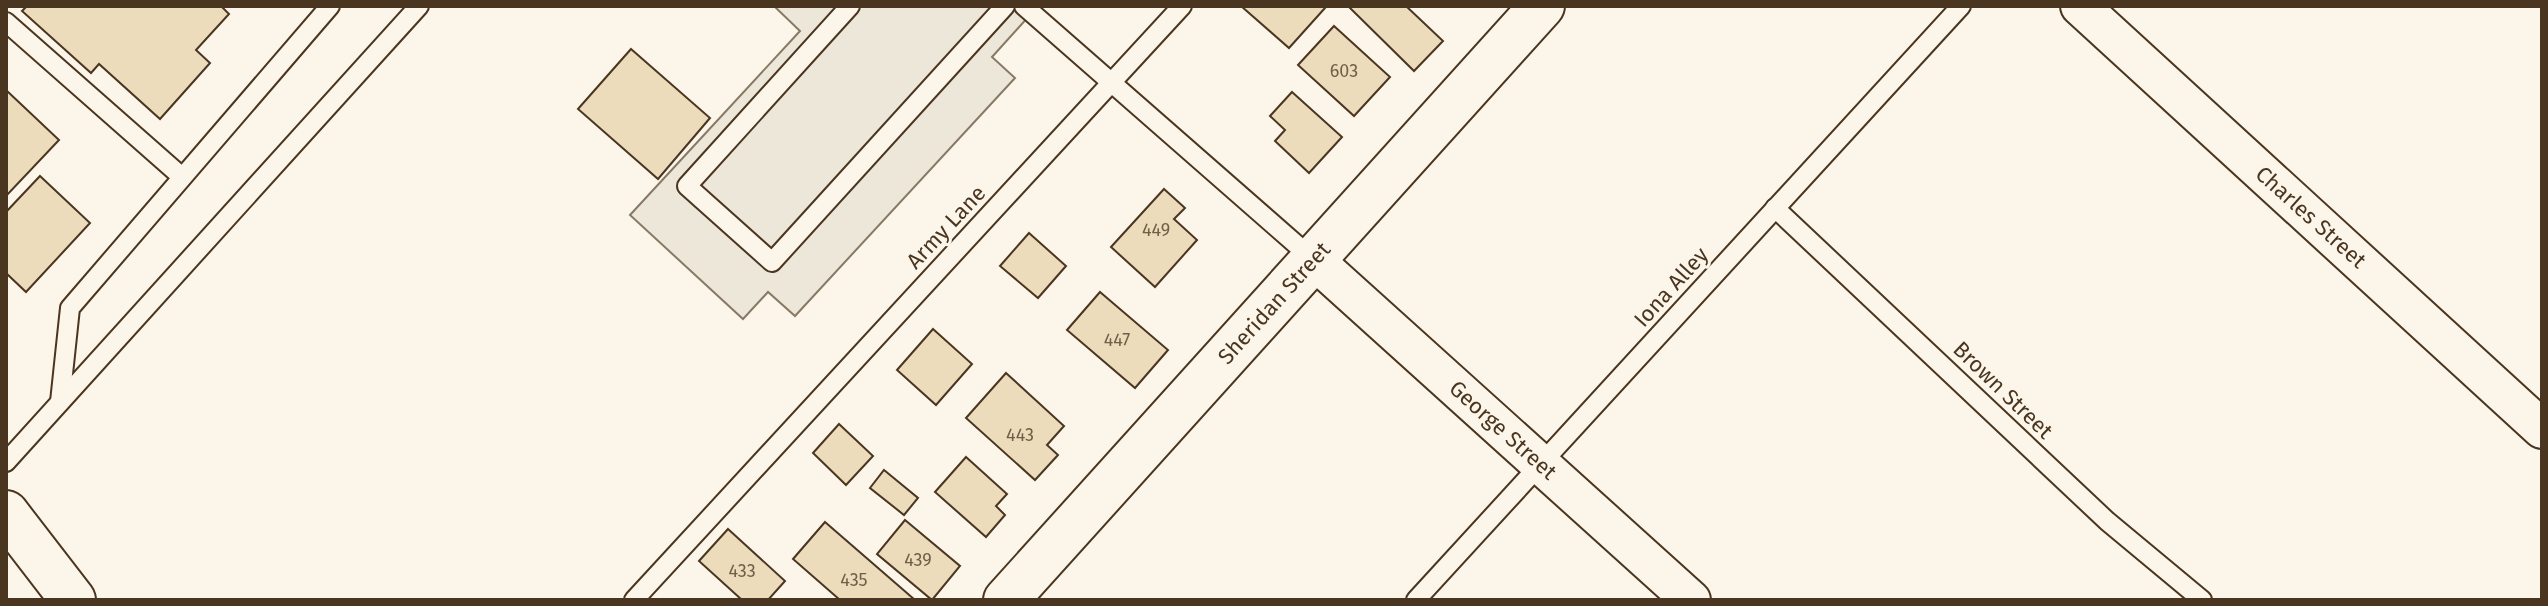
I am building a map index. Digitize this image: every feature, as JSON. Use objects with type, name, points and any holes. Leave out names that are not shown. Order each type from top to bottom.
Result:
[{"type":"street","name":"Sheridan Street","points":[[1006,600],[1542,6]]},
{"type":"street","name":"Charles Street","points":[[2080,6],[2542,429]]},
{"type":"street","name":"George Street","points":[[1314,260],[1691,600]]},
{"type":"street","points":[[6,513],[73,600]]},
{"type":"lane","points":[[60,402],[70,308],[330,6]]},
{"type":"lane","points":[[6,462],[419,6]]},
{"type":"lane","points":[[850,6],[687,186],[772,262],[1005,6]]},
{"type":"lane","points":[[1024,6],[1314,260]]},
{"type":"lane","name":"Army Lane","points":[[634,600],[1182,6]]},
{"type":"lane","name":"Iona Alley","points":[[1416,600],[1961,6]]},
{"type":"lane","points":[[6,22],[182,177]]},
{"type":"lane","name":"Brown Street","points":[[1775,208],[2107,521],[2202,600]]},
{"type":"shaded area","points":[[774,6],[1038,6],[992,57],[1015,78],[795,316],[768,292],[743,319],[630,215],[800,31]]},
{"type":"building","points":[[27,6],[221,6],[229,14],[196,50],[210,63],[160,119],[99,64],[91,73],[22,11]]},
{"type":"building","points":[[1241,6],[1323,6],[1325,8],[1289,48]]},
{"type":"building","points":[[1348,6],[1406,6],[1443,41],[1414,71]]},
{"type":"building","points":[[1334,26],[1390,77],[1354,116],[1298,65]]},
{"type":"building","points":[[631,49],[710,118],[658,179],[578,109]]},
{"type":"building","points":[[6,90],[59,140],[6,196]]},
{"type":"building","points":[[1292,92],[1342,137],[1309,173],[1275,141],[1285,130],[1270,116]]},
{"type":"building","points":[[40,176],[90,223],[26,292],[6,273],[6,212]]},
{"type":"building","points":[[1164,189],[1185,208],[1174,219],[1197,240],[1155,287],[1111,247]]},
{"type":"building","points":[[1029,233],[1066,266],[1038,298],[1000,266]]},
{"type":"building","points":[[1100,292],[1168,350],[1135,388],[1067,330]]},
{"type":"building","points":[[933,329],[972,364],[936,405],[897,370]]},
{"type":"building","points":[[1006,373],[1064,426],[1047,445],[1058,455],[1035,480],[966,418]]},
{"type":"building","points":[[839,424],[873,456],[846,485],[813,453]]},
{"type":"building","points":[[966,457],[1007,494],[996,506],[1005,515],[986,537],[935,492]]},
{"type":"building","points":[[884,470],[918,498],[904,515],[870,488]]},
{"type":"building","points":[[905,520],[960,566],[932,600],[877,554]]},
{"type":"building","points":[[825,522],[915,600],[840,600],[793,559]]},
{"type":"building","points":[[728,529],[785,581],[768,600],[742,600],[699,561]]}]
